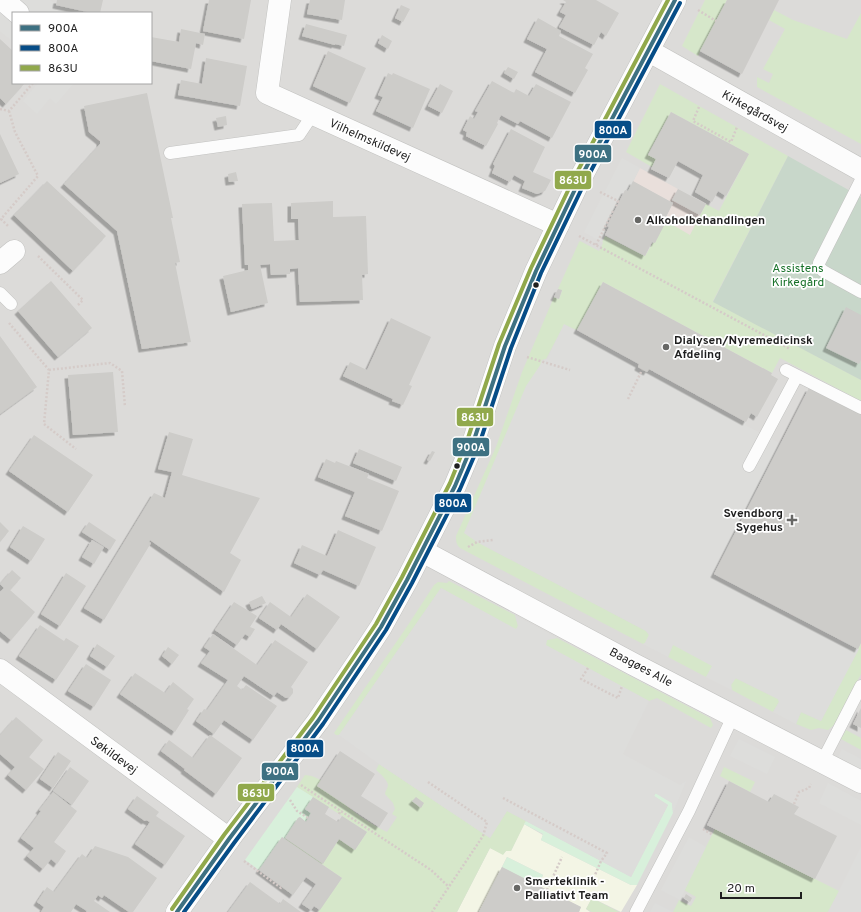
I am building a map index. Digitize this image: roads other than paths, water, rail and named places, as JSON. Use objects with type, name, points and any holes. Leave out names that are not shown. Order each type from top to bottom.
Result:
[{"type":"street","points":[[3,0],[17,12]]},
{"type":"street","name":"Vilhelmskildevej","points":[[280,0],[267,93],[558,225]]},
{"type":"street","points":[[177,912],[226,843],[318,721],[362,656],[393,606],[455,486],[470,450],[506,346],[536,271],[579,181],[675,0]]},
{"type":"street","name":"Kirkegårdsvej","points":[[649,51],[861,170]]},
{"type":"street","name":"Baagøes Alle","points":[[422,551],[861,782]]},
{"type":"street","name":"Søkildevej","points":[[0,670],[226,843]]},
{"type":"lane","points":[[170,153],[299,135],[313,114]]},
{"type":"lane","points":[[861,180],[819,263],[819,268],[861,292]]},
{"type":"lane","points":[[0,293],[11,304]]},
{"type":"lane","points":[[786,370],[861,408]]},
{"type":"lane","points":[[749,466],[797,376]]},
{"type":"lane","points":[[822,762],[861,686]]},
{"type":"lane","points":[[636,912],[689,811],[733,716]]},
{"type":"place","name":"Alkoholbehandlingen","points":[[638,220]]},
{"type":"place","name":"Dialysen/Nyremedicinsk Afdeling","points":[[666,347]]},
{"type":"place","name":"Svendborg Sygehus","points":[[792,520]]},
{"type":"place","name":"Smerteklinik - Palliativt Team","points":[[517,888]]},
{"type":"park label","name":"Assistens Kirkegård","points":[[798,275]]}]
